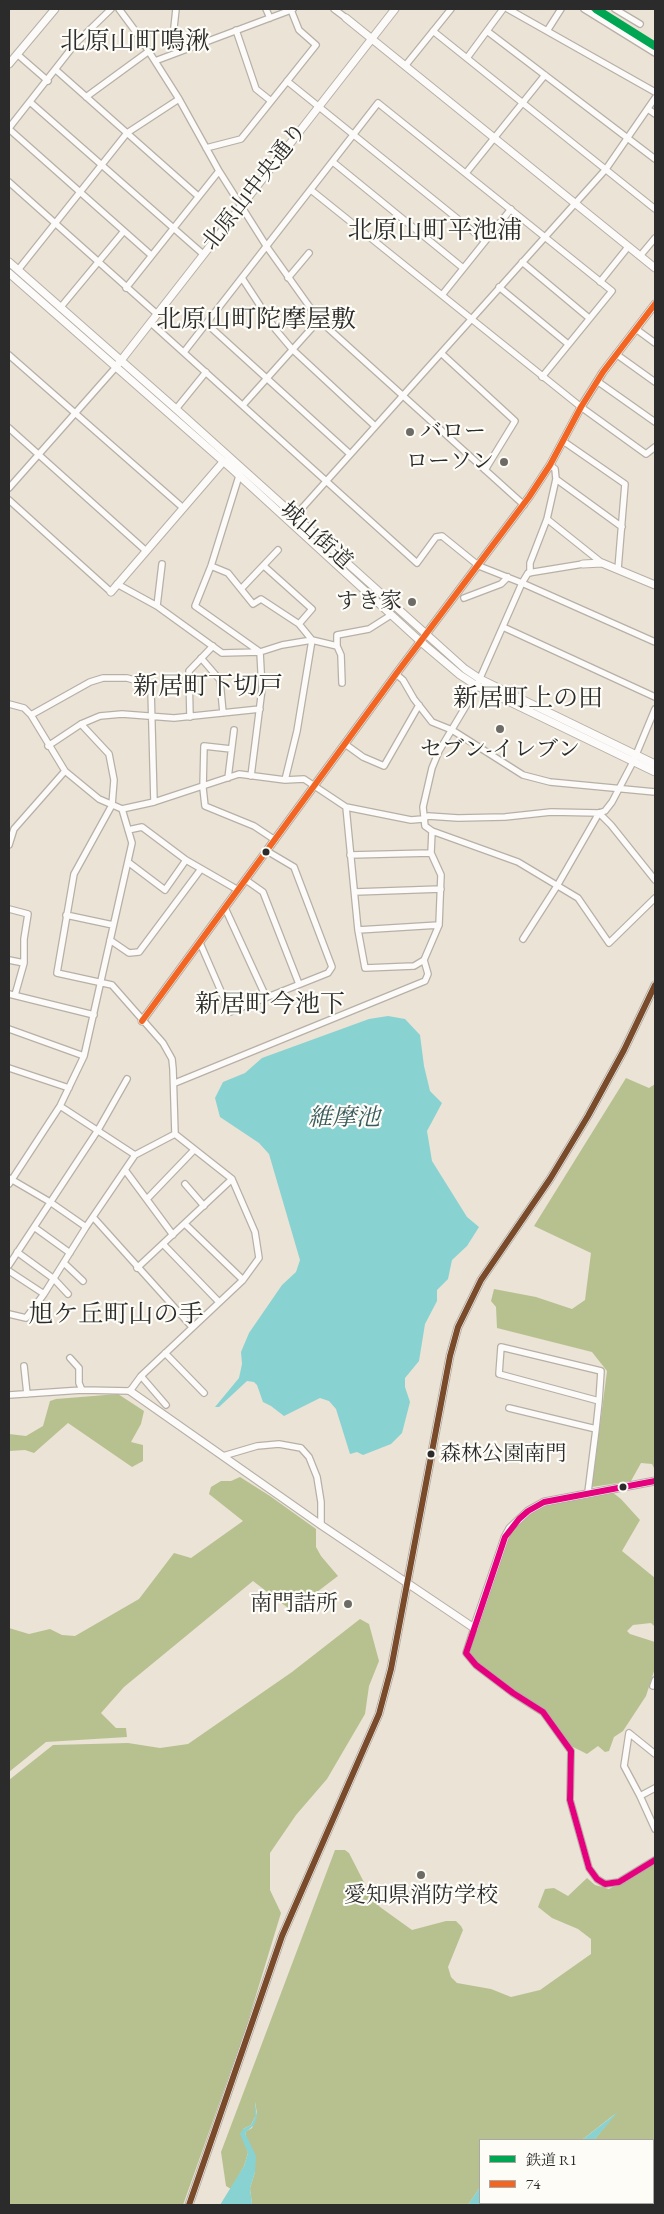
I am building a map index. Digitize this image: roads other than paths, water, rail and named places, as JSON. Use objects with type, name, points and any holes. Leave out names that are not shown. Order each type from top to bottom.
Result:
[{"type":"street","points":[[111,9],[75,44],[9,128],[151,255]]},
{"type":"street","points":[[119,9],[179,98],[206,148],[267,247],[319,320],[524,505]]},
{"type":"street","points":[[176,9],[173,37],[178,51]]},
{"type":"street","points":[[266,9],[270,18]]},
{"type":"street","points":[[334,9],[655,268]]},
{"type":"street","name":"北原山中央通り","points":[[118,364],[395,9]]},
{"type":"street","points":[[405,66],[451,9]]},
{"type":"street","points":[[467,58],[504,9]]},
{"type":"street","points":[[508,9],[655,92]]},
{"type":"street","points":[[547,31],[561,9]]},
{"type":"street","points":[[584,9],[655,53]]},
{"type":"street","points":[[614,9],[640,24]]},
{"type":"street","points":[[9,64],[51,10]]},
{"type":"street","points":[[155,61],[292,10],[299,30],[316,45],[241,139],[206,148]]},
{"type":"street","points":[[236,30],[256,89],[271,101]]},
{"type":"street","points":[[433,31],[655,209]]},
{"type":"street","points":[[487,31],[655,159]]},
{"type":"street","points":[[86,97],[148,50]]},
{"type":"street","points":[[17,54],[48,80]]},
{"type":"street","points":[[56,70],[198,196]]},
{"type":"street","points":[[466,173],[545,75]]},
{"type":"street","points":[[287,81],[355,134],[485,241]]},
{"type":"street","points":[[18,270],[127,132],[179,98]]},
{"type":"street","points":[[295,516],[606,169],[655,98]]},
{"type":"street","points":[[30,102],[203,254]]},
{"type":"street","points":[[184,352],[378,103],[612,291],[542,377]]},
{"type":"street","points":[[648,109],[655,114]]},
{"type":"street","points":[[333,162],[463,268]]},
{"type":"street","points":[[126,288],[220,171]]},
{"type":"street","points":[[9,182],[97,263],[157,314]]},
{"type":"street","points":[[311,190],[542,377],[646,454],[655,447]]},
{"type":"street","points":[[442,295],[511,210]]},
{"type":"street","points":[[60,308],[124,232]]},
{"type":"street","points":[[640,256],[655,238]]},
{"type":"street","points":[[600,282],[628,246]]},
{"type":"street","points":[[288,278],[309,254]]},
{"type":"street","name":"城山街道","points":[[9,262],[223,462],[421,642],[460,675],[479,682],[635,758],[655,772]]},
{"type":"street","points":[[522,262],[589,318]]},
{"type":"street","name":"城山街道","points":[[9,273],[118,364],[176,409],[479,682]]},
{"type":"street","points":[[242,278],[276,330],[292,349],[375,426]]},
{"type":"street","points":[[499,288],[568,344]]},
{"type":"street","points":[[142,1021],[396,674],[524,505],[550,465],[581,406],[597,381],[655,304]]},
{"type":"street","points":[[243,405],[319,320]]},
{"type":"street","points":[[151,323],[417,563],[436,537],[442,536],[479,566],[655,642]]},
{"type":"street","points":[[207,324],[350,454]]},
{"type":"street","points":[[636,328],[655,343]]},
{"type":"street","points":[[441,353],[515,421],[485,470]]},
{"type":"street","points":[[616,354],[655,382]]},
{"type":"street","points":[[9,355],[182,507]]},
{"type":"street","points":[[9,488],[118,364]]},
{"type":"street","points":[[176,409],[206,372]]},
{"type":"street","points":[[597,381],[655,422]]},
{"type":"street","points":[[9,428],[145,550]]},
{"type":"street","points":[[563,441],[625,484],[618,569]]},
{"type":"street","points":[[9,500],[111,592],[182,507],[223,462]]},
{"type":"street","points":[[530,573],[530,563],[547,519],[556,479],[555,469],[550,465]]},
{"type":"street","points":[[239,476],[211,566],[195,606],[260,652]]},
{"type":"street","points":[[556,479],[622,528]]},
{"type":"street","points":[[547,519],[602,563],[655,585]]},
{"type":"street","points":[[241,589],[278,550]]},
{"type":"street","points":[[602,563],[583,564],[527,574],[479,682],[439,751],[432,768],[423,807],[423,819],[425,826],[432,832],[518,862],[578,898],[609,943],[655,898]]},
{"type":"street","points":[[158,606],[162,564]]},
{"type":"street","points":[[211,566],[228,572],[253,604],[262,599],[299,624],[312,640],[297,732],[285,780]]},
{"type":"street","points":[[264,566],[312,609],[299,624]]},
{"type":"street","points":[[464,598],[501,584],[508,578]]},
{"type":"street","points":[[117,584],[158,606],[222,653],[260,652],[282,645],[312,640],[337,646]]},
{"type":"street","points":[[342,684],[341,655],[337,646],[338,635],[369,629],[392,615]]},
{"type":"street","points":[[503,627],[655,697]]},
{"type":"street","points":[[190,717],[189,671],[213,646]]},
{"type":"street","points":[[252,776],[262,689],[260,652]]},
{"type":"street","points":[[201,658],[220,680],[223,713]]},
{"type":"street","points":[[396,674],[403,680],[432,722],[452,730],[523,775],[550,782],[655,792]]},
{"type":"street","points":[[30,715],[90,682],[114,677],[138,681],[151,689],[154,802]]},
{"type":"street","points":[[9,704],[24,708],[30,715],[65,771],[99,799],[122,808],[154,802],[203,788],[239,774],[285,780],[304,779],[346,807],[382,816],[412,820],[423,819],[428,816],[477,818],[551,812],[599,813],[605,811],[612,802],[635,758],[655,709]]},
{"type":"street","points":[[345,744],[363,758],[384,766],[419,705]]},
{"type":"street","points":[[48,746],[80,724],[100,716],[122,714],[174,718],[260,709]]},
{"type":"street","points":[[80,724],[109,754],[114,780],[112,805],[74,874],[57,973],[112,985],[163,1043],[172,1060],[175,1083],[175,1134],[232,1180],[255,1232],[259,1248],[259,1258],[243,1280],[141,1376],[130,1391]]},
{"type":"street","points":[[228,778],[230,749],[234,730]]},
{"type":"street","points":[[230,749],[204,746],[203,788],[205,806],[254,826],[275,840]]},
{"type":"street","name":"城山街道","points":[[635,758],[655,764]]},
{"type":"street","points":[[9,845],[11,828],[65,771]]},
{"type":"street","points":[[346,807],[358,930],[365,968],[414,966],[424,960],[439,925],[441,875],[431,853],[432,832]]},
{"type":"street","points":[[86,1227],[50,1202],[10,1180],[60,1106],[84,1056],[132,843],[122,808]]},
{"type":"street","points":[[599,813],[611,824],[655,880]]},
{"type":"street","points":[[523,939],[557,886],[599,813]]},
{"type":"street","points":[[128,830],[142,827],[186,860],[238,890]]},
{"type":"street","points":[[200,943],[230,1012],[328,973],[332,967],[294,867],[267,851]]},
{"type":"street","points":[[350,856],[431,853]]},
{"type":"street","points":[[128,862],[165,890],[186,860]]},
{"type":"street","points":[[110,940],[129,953],[139,952],[201,869]]},
{"type":"street","points":[[246,880],[262,892],[299,984]]},
{"type":"street","points":[[355,892],[441,889]]},
{"type":"street","points":[[225,908],[266,997]]},
{"type":"street","points":[[9,909],[28,914],[24,940],[24,963],[12,994],[94,1015]]},
{"type":"street","points":[[66,915],[113,925]]},
{"type":"street","points":[[358,930],[439,925]]},
{"type":"street","points":[[9,960],[24,963]]},
{"type":"street","points":[[175,1083],[424,981],[428,974],[424,960]]},
{"type":"street","points":[[189,2205],[282,1936],[379,1714],[391,1669],[450,1356],[458,1327],[481,1280],[550,1179],[592,1108],[624,1050],[655,985]]},
{"type":"street","points":[[9,1029],[84,1056]]},
{"type":"street","points":[[9,1068],[69,1088]]},
{"type":"street","points":[[9,1265],[98,1130],[127,1079]]},
{"type":"street","points":[[60,1106],[135,1155]]},
{"type":"street","points":[[9,1314],[26,1318],[44,1294],[86,1227],[135,1155],[175,1134]]},
{"type":"street","points":[[147,1199],[194,1150]]},
{"type":"street","points":[[125,1170],[173,1235]]},
{"type":"street","points":[[137,1268],[232,1180]]},
{"type":"street","points":[[184,1184],[204,1206]]},
{"type":"street","points":[[93,1217],[192,1327]]},
{"type":"street","points":[[185,1224],[243,1280]]},
{"type":"street","points":[[34,1227],[70,1253]]},
{"type":"street","points":[[163,1244],[219,1302]]},
{"type":"street","points":[[17,1252],[54,1279],[68,1294]]},
{"type":"street","points":[[64,1263],[83,1281]]},
{"type":"street","points":[[9,1270],[44,1294]]},
{"type":"street","points":[[588,1492],[596,1429],[599,1401],[601,1371],[500,1346],[499,1374],[599,1401]]},
{"type":"street","points":[[165,1353],[204,1393]]},
{"type":"street","points":[[70,1358],[79,1368],[79,1383],[82,1390]]},
{"type":"street","points":[[24,1366],[27,1394]]},
{"type":"street","points":[[141,1376],[166,1405]]},
{"type":"street","points":[[9,1395],[82,1390],[130,1391],[321,1525],[474,1628]]},
{"type":"street","points":[[509,1408],[596,1429]]},
{"type":"street","points":[[223,1456],[258,1446],[279,1444],[301,1448],[309,1457],[317,1477],[321,1502],[321,1525]]},
{"type":"street","points":[[655,1481],[588,1492],[544,1502],[528,1511],[510,1528],[505,1537],[466,1653],[476,1665],[543,1712],[570,1751],[570,1800],[589,1868],[597,1879],[605,1884],[619,1882],[655,1860]]},
{"type":"street","points":[[655,1754],[629,1732],[624,1766],[655,1829]]},
{"type":"street","points":[[640,1796],[655,1788]]},
{"type":"water","name":"維摩池","points":[[388,1016],[405,1019],[420,1035],[424,1066],[430,1091],[442,1103],[427,1131],[432,1161],[467,1217],[479,1227],[467,1246],[452,1260],[448,1279],[437,1290],[437,1301],[425,1324],[419,1361],[405,1378],[405,1387],[410,1402],[402,1433],[391,1444],[363,1455],[357,1452],[350,1454],[336,1409],[329,1401],[320,1398],[284,1416],[263,1402],[257,1385],[254,1382],[247,1381],[219,1407],[215,1407],[239,1378],[242,1364],[241,1352],[249,1333],[282,1285],[296,1272],[300,1260],[269,1154],[259,1143],[220,1117],[215,1098],[223,1082],[245,1073],[262,1058],[369,1019]]},
{"type":"water","points":[[255,2102],[257,2116],[254,2125],[245,2133],[256,2156],[255,2172],[250,2188],[252,2205],[220,2205],[244,2166],[248,2153],[240,2134],[243,2129],[251,2125],[255,2117]]},
{"type":"water","points":[[618,2112],[595,2139],[583,2139]]},
{"type":"water","points":[[479,2188],[479,2204],[541,2204],[540,2205],[468,2205]]},
{"type":"rail line","name":"R1","points":[[596,9],[655,46]]},
{"type":"place","name":"バロー","points":[[410,432]]},
{"type":"place","name":"ローソン","points":[[504,462]]},
{"type":"place","name":"すき家","points":[[412,602]]},
{"type":"place","name":"セブン-イレブン","points":[[500,729]]},
{"type":"place","name":"森林公園南門","points":[[431,1454]]},
{"type":"place","name":"南門詰所","points":[[348,1604]]},
{"type":"place","name":"愛知県消防学校","points":[[421,1875]]},
{"type":"district","name":"北原山町鳴湫","points":[[135,42]]},
{"type":"district","name":"北原山町平池浦","points":[[435,231]]},
{"type":"district","name":"北原山町陀摩屋敷","points":[[256,320]]},
{"type":"district","name":"新居町下切戸","points":[[208,687]]},
{"type":"district","name":"新居町上の田","points":[[528,699]]},
{"type":"district","name":"新居町今池下","points":[[270,1005]]},
{"type":"district","name":"旭ケ丘町山の手","points":[[116,1315]]}]
